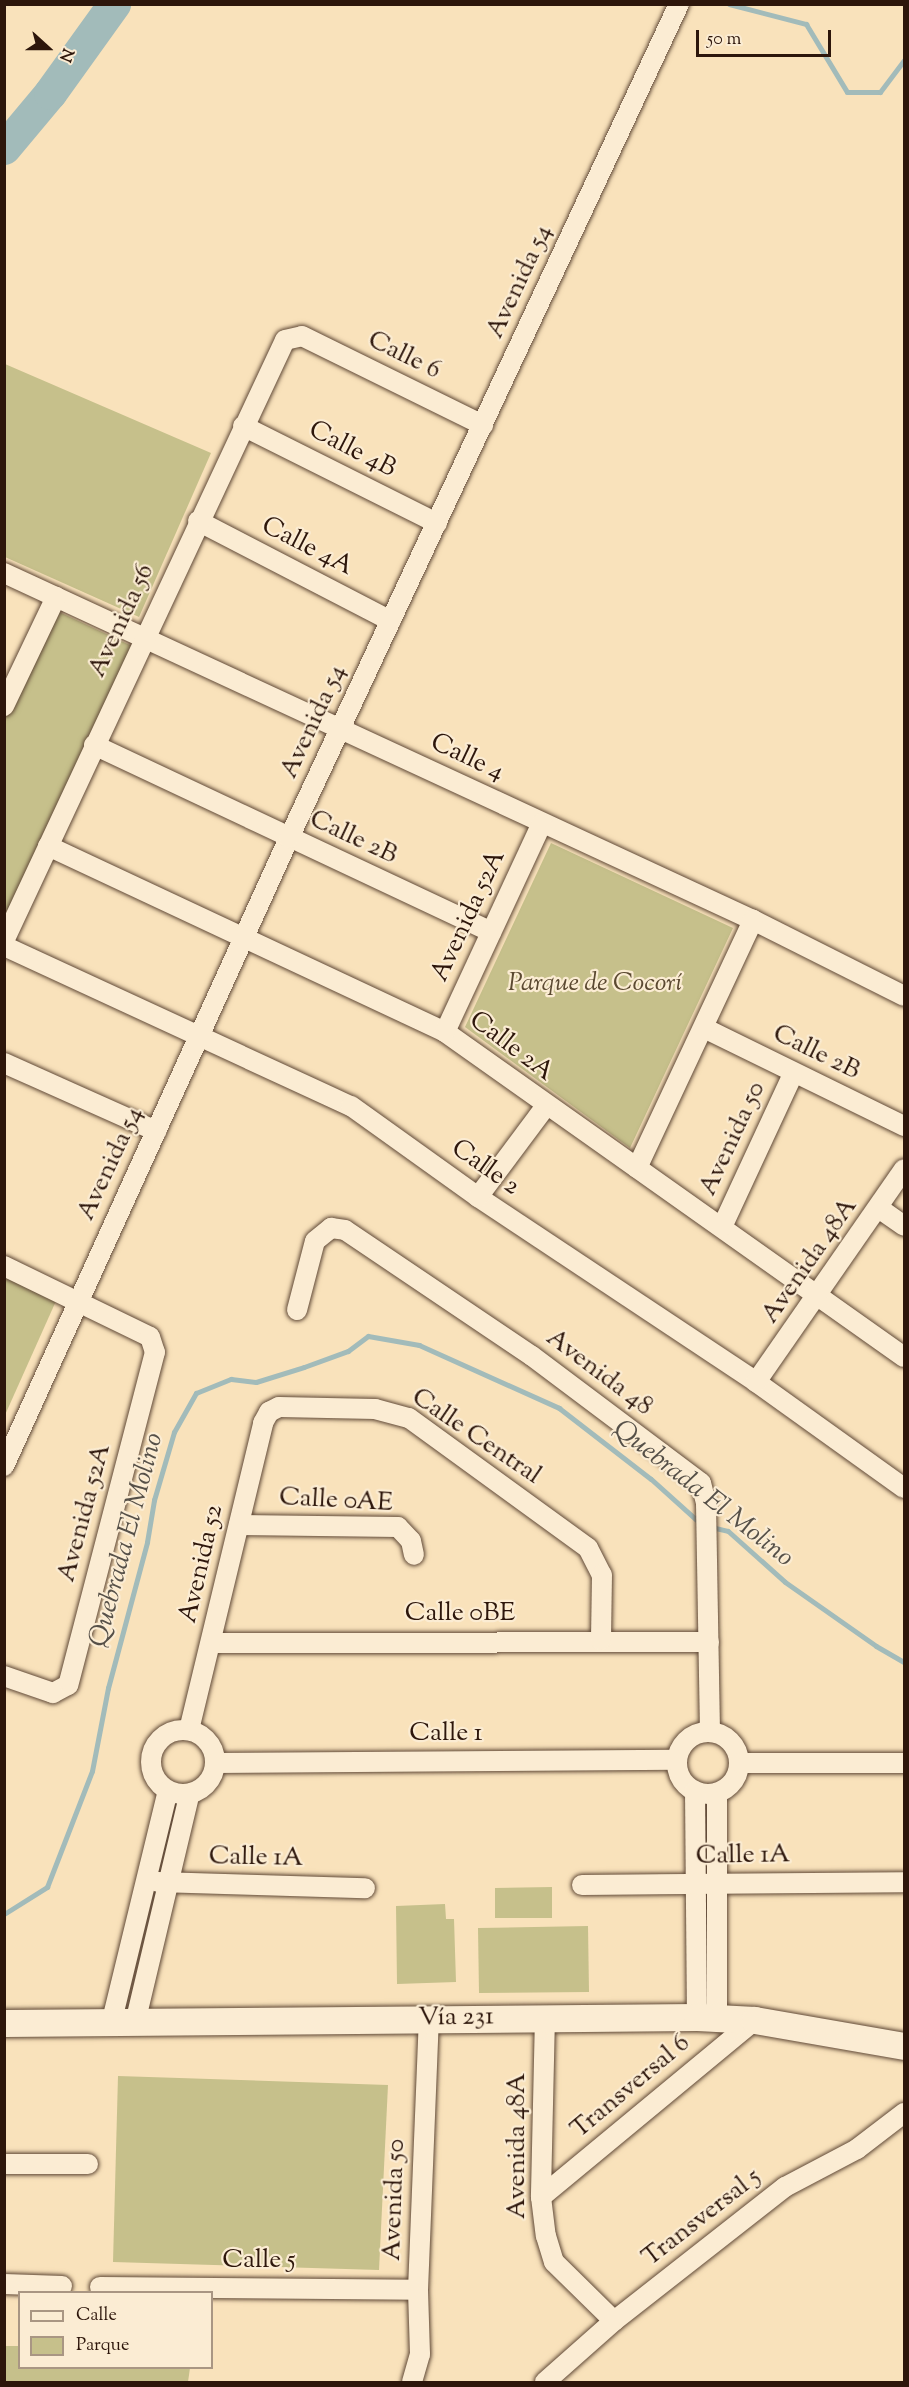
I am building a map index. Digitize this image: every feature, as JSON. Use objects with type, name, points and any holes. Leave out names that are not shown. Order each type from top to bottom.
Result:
[{"type":"main road","name":"Vía 231","points":[[4,2023],[123,2024],[545,2016],[707,2017],[755,2020],[904,2046]]},
{"type":"street","name":"Avenida 54","points":[[4,1466],[289,838],[677,8]]},
{"type":"street","name":"Calle 6","points":[[302,336],[483,424]]},
{"type":"street","name":"Avenida 56","points":[[4,941],[198,521],[285,340],[302,336]]},
{"type":"street","name":"Calle 4B","points":[[243,426],[437,523]]},
{"type":"street","name":"Calle 4A","points":[[198,521],[391,621]]},
{"type":"street","name":"Calle 4","points":[[4,573],[753,921],[904,996]]},
{"type":"street","points":[[5,704],[56,597]]},
{"type":"street","name":"Calle 2B","points":[[94,745],[491,933]]},
{"type":"street","name":"Avenida 52A","points":[[445,1032],[542,823]]},
{"type":"street","name":"Calle 2A","points":[[48,846],[445,1032],[545,1107],[722,1227],[904,1357]]},
{"type":"street","points":[[637,1168],[753,921]]},
{"type":"street","name":"Calle 2","points":[[4,946],[351,1106],[478,1197],[756,1382],[904,1488]]},
{"type":"street","name":"Calle 2B","points":[[704,1028],[793,1074],[904,1126]]},
{"type":"street","points":[[4,1063],[156,1131]]},
{"type":"street","name":"Avenida 50","points":[[722,1227],[793,1074]]},
{"type":"street","points":[[478,1197],[545,1107]]},
{"type":"street","name":"Avenida 48A","points":[[756,1382],[880,1209],[904,1168]]},
{"type":"street","points":[[880,1209],[904,1226]]},
{"type":"street","name":"Avenida 48","points":[[297,1310],[315,1241],[331,1228],[345,1230],[532,1356],[701,1483],[706,1503],[710,1731]]},
{"type":"street","points":[[4,1266],[78,1299]]},
{"type":"street","name":"Avenida 52A","points":[[4,1676],[53,1694],[68,1685],[155,1352],[150,1337],[78,1299]]},
{"type":"street","name":"Calle Central","points":[[269,1412],[279,1407],[375,1409],[409,1418],[588,1548],[598,1561],[602,1575],[601,1640]]},
{"type":"street","name":"Avenida 52","points":[[189,1730],[263,1423],[269,1412]]},
{"type":"street","name":"Calle 0AE","points":[[239,1525],[398,1527],[411,1541],[414,1555]]},
{"type":"street","name":"Calle 0BE","points":[[211,1643],[601,1640],[709,1642]]},
{"type":"street","points":[[189,1730],[208,1742],[215,1763],[205,1785],[190,1793],[168,1791],[153,1774],[153,1751],[167,1734],[189,1730]]},
{"type":"street","points":[[710,1731],[731,1741],[740,1762],[736,1778],[717,1793],[695,1791],[681,1778],[677,1760],[692,1736],[710,1731]]},
{"type":"street","name":"Calle 1","points":[[215,1763],[677,1760]]},
{"type":"street","points":[[740,1762],[904,1763]]},
{"type":"street","points":[[123,2024],[146,1881],[168,1791]]},
{"type":"street","points":[[695,1791],[696,1884],[707,2017]]},
{"type":"street","points":[[123,2024],[169,1883],[190,1793]]},
{"type":"street","points":[[707,2017],[717,1883],[717,1793]]},
{"type":"street","name":"Calle 1A","points":[[146,1881],[365,1888]]},
{"type":"street","name":"Calle 1A","points":[[582,1886],[904,1882]]},
{"type":"street","name":"Avenida 48A","points":[[545,2016],[541,2197],[554,2262],[614,2321]]},
{"type":"street","name":"Avenida 50","points":[[412,2382],[420,2354],[418,2289],[429,2019]]},
{"type":"street","name":"Transversal 6","points":[[541,2197],[755,2020]]},
{"type":"street","name":"Transversal 5","points":[[545,2382],[614,2321],[785,2187],[857,2149],[904,2113]]},
{"type":"street","points":[[4,2164],[88,2164]]},
{"type":"street","points":[[4,2284],[62,2286]]},
{"type":"street","name":"Calle 5","points":[[100,2288],[418,2289]]},
{"type":"green space","points":[[5,364],[211,453],[139,617],[5,557]]},
{"type":"green space","points":[[55,610],[134,647],[5,924],[5,717]]},
{"type":"green space","name":"Parque de Cocorí","points":[[551,843],[733,928],[630,1148],[465,1027]]},
{"type":"green space","points":[[4,1277],[56,1301],[5,1415],[4,1415]]},
{"type":"green space","points":[[552,1887],[552,1918],[495,1918],[495,1888]]},
{"type":"green space","points":[[445,1904],[446,1919],[454,1919],[456,1982],[397,1984],[396,1906]]},
{"type":"green space","points":[[588,1926],[589,1992],[479,1993],[478,1928]]},
{"type":"green space","points":[[118,2076],[388,2085],[379,2270],[113,2262]]},
{"type":"green space","points":[[5,2346],[18,2346],[18,2369],[190,2369],[188,2382],[5,2382]]},
{"type":"waterway","points":[[4,148],[50,93],[114,4]]},
{"type":"waterway","points":[[729,4],[806,24],[847,92],[880,92],[904,60]]},
{"type":"waterway","name":"Quebrada El Molino","points":[[4,1914],[47,1887],[92,1771],[108,1688],[147,1542],[154,1500],[174,1432],[196,1393],[231,1379],[256,1382],[304,1367],[348,1351],[368,1336],[419,1345],[559,1408],[651,1479],[702,1525]]},
{"type":"waterway","name":"Quebrada El Molino","points":[[711,1527],[728,1531],[785,1582],[876,1646],[904,1662]]}]
